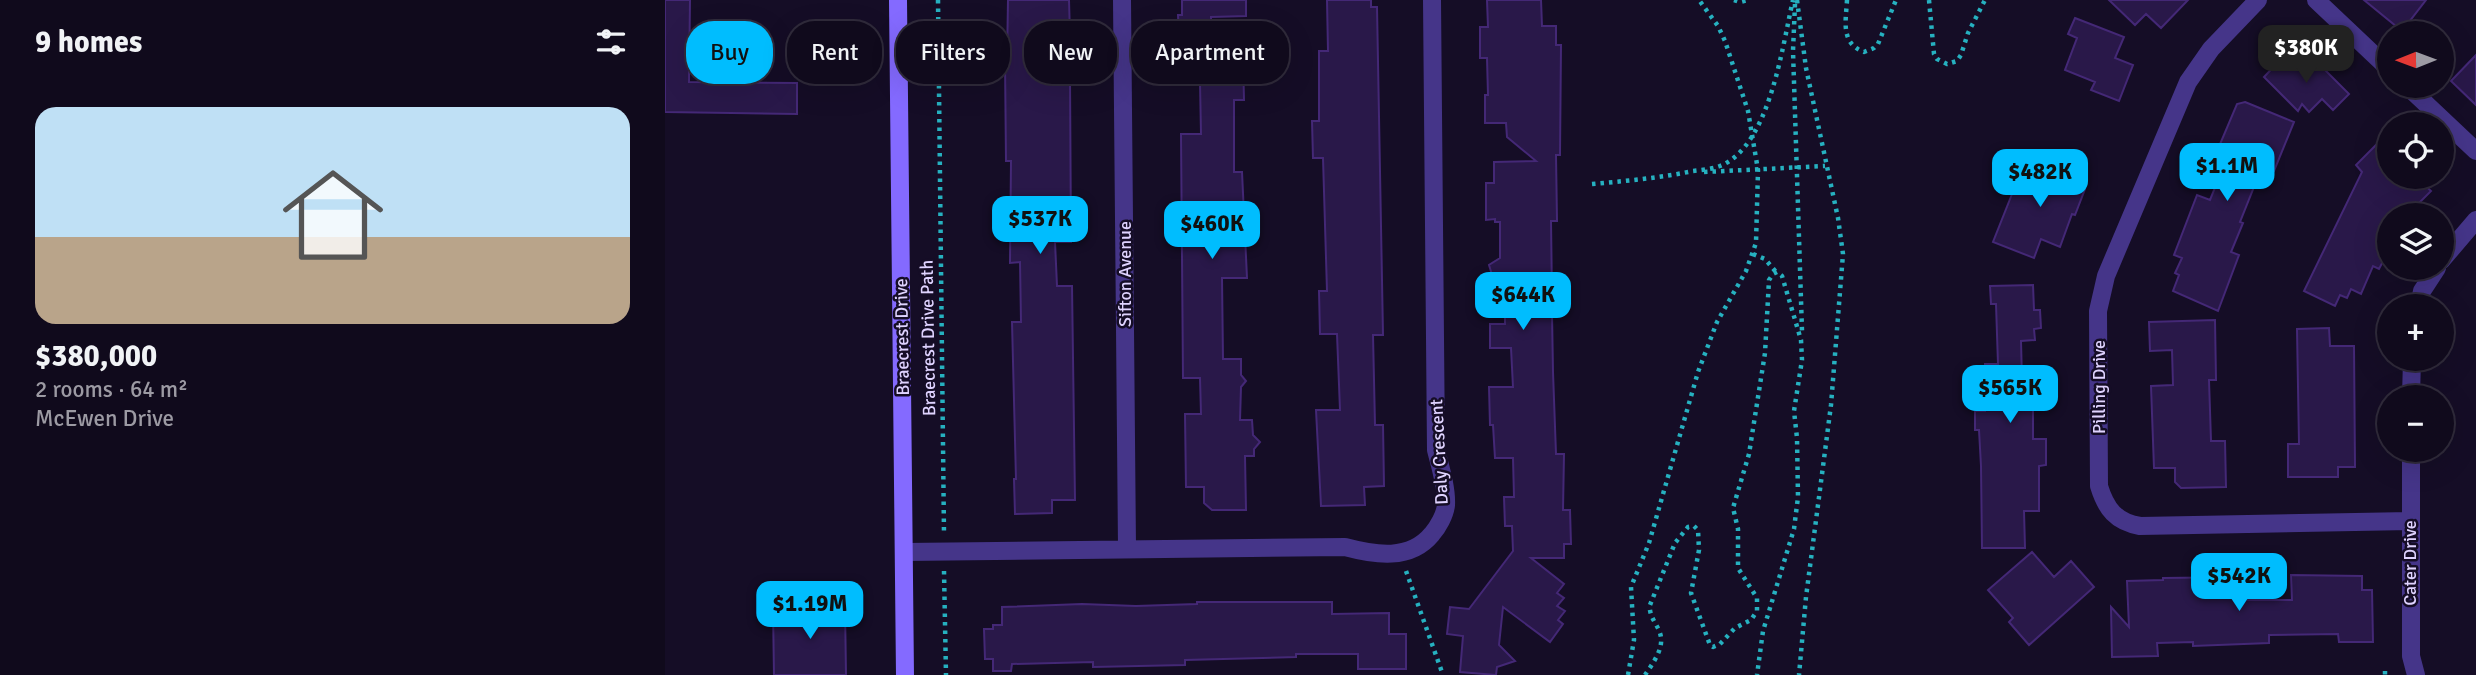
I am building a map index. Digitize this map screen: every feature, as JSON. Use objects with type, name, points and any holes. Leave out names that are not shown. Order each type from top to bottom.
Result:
[{"type":"street","name":"Braecrest Drive","points":[[898,0],[905,675]]},
{"type":"street","name":"Sifton Avenue","points":[[1122,0],[1127,548]]},
{"type":"street","name":"Daly Crescent","points":[[904,552],[1345,547],[1366,553],[1390,554],[1409,552],[1424,544],[1438,527],[1445,505],[1436,450],[1432,0]]},
{"type":"street","name":"Pilling Drive","points":[[2258,0],[2211,49],[2188,82],[2106,276],[2098,311],[2099,486],[2103,501],[2112,514],[2125,524],[2140,527],[2410,521]]},
{"type":"street","points":[[2316,0],[2377,58]]},
{"type":"street","points":[[2420,98],[2476,151]]},
{"type":"street","points":[[2454,246],[2476,220]]},
{"type":"street","name":"Cater Drive","points":[[2411,462],[2411,656],[2416,675]]},
{"type":"path","name":"Braecrest Drive Path","points":[[938,0],[946,675]]},
{"type":"path","points":[[1628,675],[1635,640],[1630,587],[1647,548],[1680,430],[1706,351],[1726,303],[1746,271],[1753,254],[1758,225],[1758,170],[1748,111],[1719,26],[1699,0]]},
{"type":"path","points":[[1734,0],[1748,0]]},
{"type":"path","points":[[1682,174],[1720,166],[1737,155],[1763,119],[1771,98],[1795,0]]},
{"type":"path","points":[[1795,0],[1825,166],[1841,235],[1842,274],[1831,405],[1806,597],[1799,675]]},
{"type":"path","points":[[1757,675],[1763,631],[1797,512],[1798,456],[1794,411],[1802,360],[1802,293],[1793,51],[1795,0]]},
{"type":"path","points":[[1847,0],[1846,36],[1854,47],[1864,52],[1878,44],[1896,0]]},
{"type":"path","points":[[1929,0],[1934,54],[1947,64],[1957,61],[1961,55],[1968,33],[1985,0]]},
{"type":"path","points":[[1592,184],[1682,174],[1825,166]]},
{"type":"path","points":[[1753,254],[1765,259],[1782,276],[1796,317],[1802,360]]},
{"type":"path","points":[[1646,675],[1661,643],[1661,634],[1649,614],[1650,604],[1675,543],[1688,527],[1696,528],[1700,538],[1691,593],[1710,645],[1720,644],[1735,628],[1751,620],[1757,611],[1756,598],[1738,568],[1738,529],[1733,508],[1748,462],[1765,353],[1769,280],[1776,272]]},
{"type":"path","points":[[1407,578],[1443,675]]},
{"type":"building","points":[[665,0],[690,0],[690,21],[686,21],[686,84],[797,84],[797,114],[665,112]]},
{"type":"building","points":[[1008,0],[1069,0],[1070,21],[1024,21],[1024,84],[1070,84],[1071,242],[1055,242],[1057,286],[1072,286],[1075,500],[1052,500],[1052,513],[1015,514],[1012,322],[1021,322],[1020,262],[1010,263],[1011,161],[1006,161],[1005,84],[1010,84],[1010,21],[1008,21]]},
{"type":"building","points":[[1182,0],[1246,0],[1246,16],[1211,17],[1211,21],[1178,21],[1178,15],[1182,15]]},
{"type":"building","points":[[1327,0],[1371,0],[1371,7],[1377,7],[1383,335],[1373,335],[1375,425],[1383,425],[1384,486],[1364,487],[1365,505],[1321,506],[1316,410],[1340,410],[1337,334],[1320,334],[1319,291],[1327,291],[1323,158],[1313,158],[1312,121],[1319,121],[1319,51],[1328,51]]},
{"type":"building","points":[[1487,0],[1541,0],[1542,26],[1556,26],[1556,45],[1561,45],[1560,155],[1556,155],[1557,221],[1551,221],[1552,296],[1557,296],[1558,313],[1552,314],[1553,372],[1556,454],[1564,454],[1563,510],[1570,510],[1571,544],[1564,544],[1564,558],[1531,558],[1564,584],[1557,593],[1564,598],[1557,606],[1565,611],[1558,620],[1563,624],[1550,642],[1503,607],[1499,645],[1515,661],[1497,667],[1496,675],[1460,672],[1463,636],[1447,634],[1450,607],[1469,609],[1513,551],[1512,526],[1505,526],[1504,497],[1514,497],[1513,458],[1495,458],[1493,425],[1490,425],[1489,387],[1513,387],[1511,348],[1490,348],[1490,324],[1505,324],[1505,287],[1496,288],[1489,265],[1500,258],[1500,222],[1495,222],[1495,219],[1486,220],[1486,183],[1494,183],[1494,162],[1536,161],[1507,137],[1506,123],[1485,123],[1485,95],[1488,95],[1487,58],[1480,58],[1480,27],[1488,27]]},
{"type":"building","points":[[2109,0],[2188,0],[2161,28],[2146,14],[2135,25]]},
{"type":"building","points":[[2364,0],[2426,0],[2410,21],[2390,21]]},
{"type":"building","points":[[2075,18],[2124,37],[2115,58],[2133,65],[2119,101],[2091,90],[2095,82],[2065,70],[2077,38],[2068,34]]},
{"type":"building","points":[[2476,55],[2476,105],[2454,84],[2454,78]]},
{"type":"building","points":[[2282,58],[2291,67],[2298,59],[2305,66],[2313,58],[2349,94],[2333,110],[2322,99],[2309,112],[2302,104],[2298,111],[2264,77]]},
{"type":"building","points":[[1200,84],[1244,84],[1244,100],[1234,100],[1234,172],[1242,172],[1247,278],[1222,278],[1223,359],[1241,359],[1241,375],[1246,381],[1241,387],[1240,420],[1252,420],[1253,435],[1260,442],[1254,449],[1254,456],[1245,456],[1246,510],[1212,510],[1204,503],[1204,487],[1186,487],[1185,414],[1201,414],[1200,378],[1183,378],[1181,134],[1201,134]]},
{"type":"building","points":[[2245,102],[2294,122],[2274,171],[2262,167],[2240,222],[2243,223],[2231,252],[2239,255],[2218,311],[2173,291],[2179,275],[2175,273],[2182,258],[2174,255],[2197,195],[2210,200],[2223,168],[2212,163],[2237,104]]},
{"type":"building","points":[[2377,144],[2377,189],[2431,191],[2419,203],[2377,203],[2377,268],[2373,266],[2361,294],[2351,289],[2347,298],[2340,295],[2335,306],[2304,291],[2362,172],[2356,165]]},
{"type":"building","points":[[2042,152],[2068,163],[2062,180],[2085,189],[2060,247],[2041,239],[2034,258],[1993,242],[2016,184],[2027,189]]},
{"type":"building","points":[[2033,285],[2034,310],[2040,310],[2041,328],[2034,329],[2035,340],[2021,341],[2022,380],[2046,380],[2046,403],[2033,403],[2033,439],[2046,439],[2046,465],[2039,466],[2039,511],[2024,511],[2025,548],[1982,548],[1981,466],[1975,411],[1985,411],[1985,364],[1998,364],[1996,304],[1991,304],[1990,286]]},
{"type":"building","points":[[2215,320],[2216,380],[2209,380],[2211,441],[2225,441],[2226,487],[2181,488],[2175,482],[2175,468],[2154,468],[2151,386],[2173,385],[2172,350],[2150,351],[2149,322]]},
{"type":"building","points":[[2329,328],[2330,346],[2354,346],[2355,467],[2338,467],[2338,477],[2288,477],[2288,444],[2299,444],[2297,329]]},
{"type":"building","points":[[2032,552],[2054,577],[2071,561],[2094,587],[2029,645],[2009,622],[2013,618],[1988,590]]},
{"type":"building","points":[[2291,575],[2362,576],[2362,590],[2372,590],[2373,642],[2339,642],[2338,634],[2269,635],[2269,643],[2193,646],[2193,642],[2157,643],[2158,656],[2112,657],[2111,607],[2129,627],[2127,581],[2247,577],[2248,600],[2292,600]]},
{"type":"building","points":[[1197,602],[1332,602],[1332,614],[1389,613],[1389,634],[1406,634],[1406,669],[1358,669],[1358,654],[1296,654],[1296,657],[1185,660],[1185,665],[1093,667],[1093,662],[1012,664],[1011,671],[993,671],[993,659],[985,659],[984,629],[1002,625],[1002,607],[1082,604],[1136,606]]},
{"type":"building","points":[[845,607],[846,675],[774,675],[773,609]]}]
